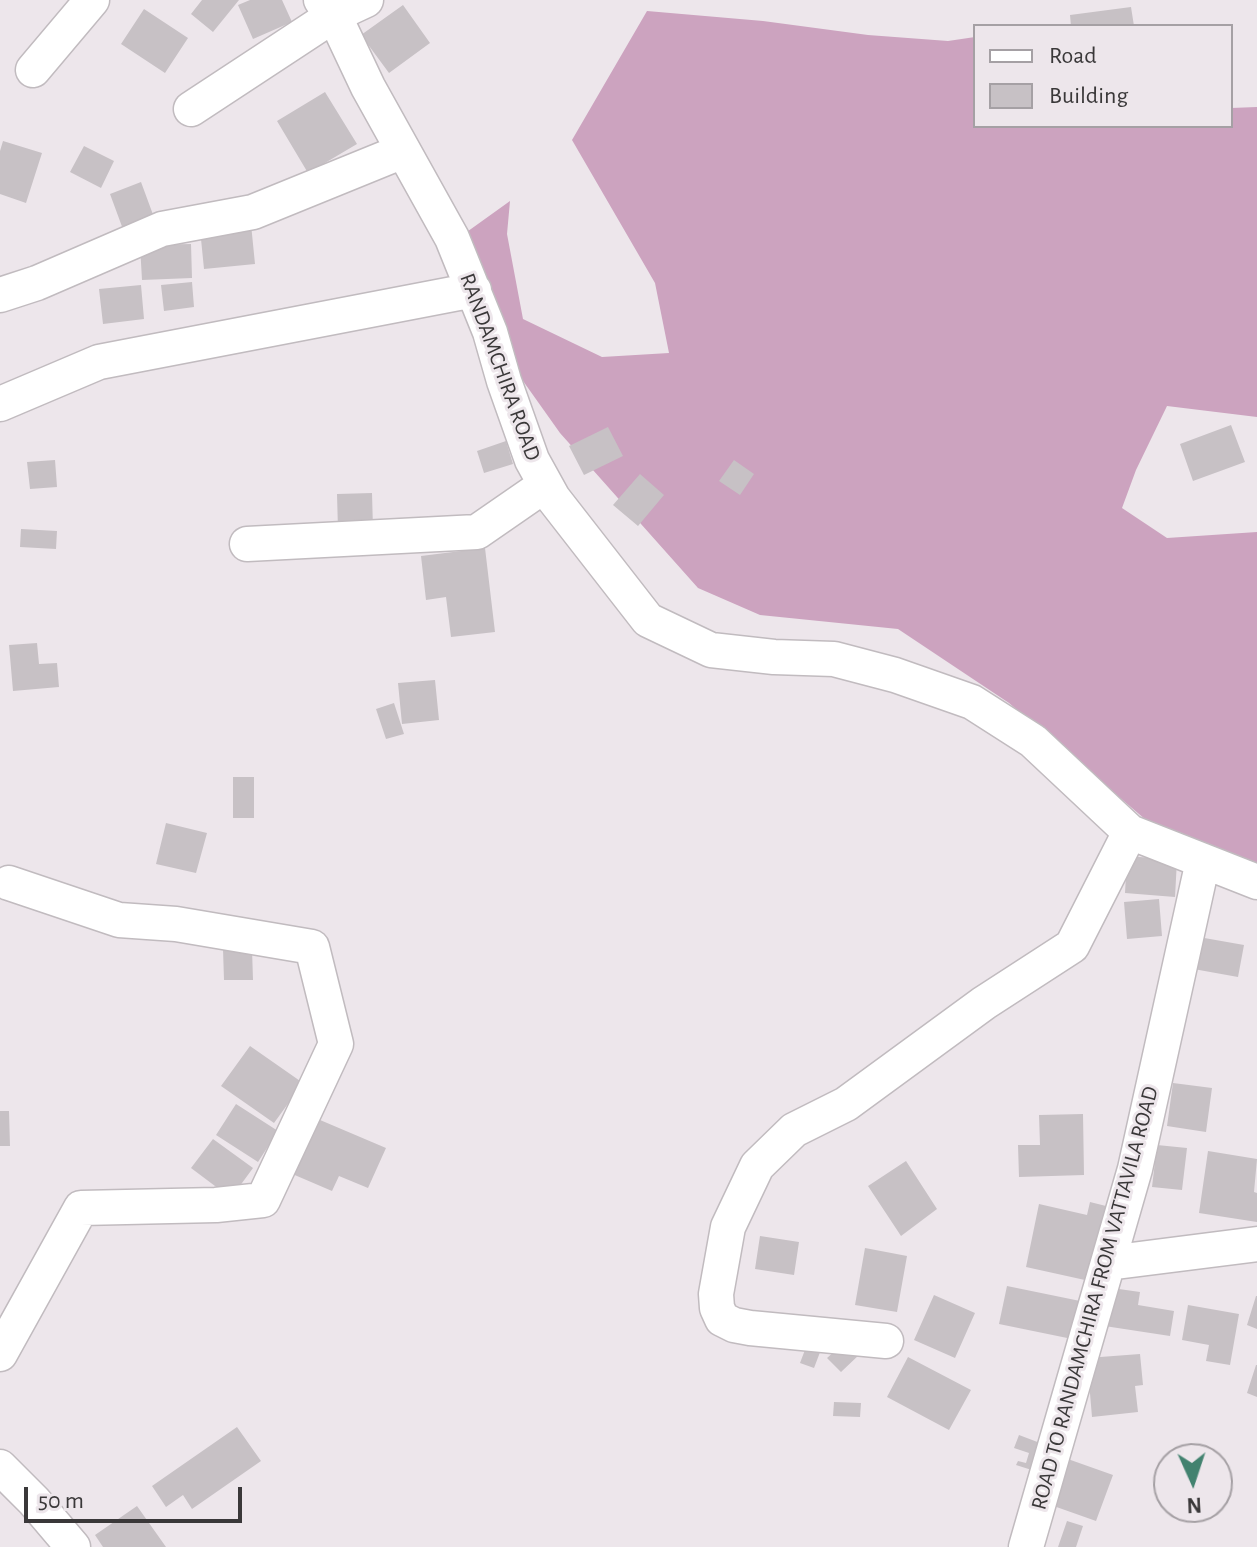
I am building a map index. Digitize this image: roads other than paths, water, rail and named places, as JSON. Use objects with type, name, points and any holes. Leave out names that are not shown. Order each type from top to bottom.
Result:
[{"type":"street","points":[[33,70],[92,0]]},
{"type":"street","points":[[191,109],[328,8],[366,0]]},
{"type":"street","name":"RANDAMCHIRA ROAD","points":[[328,8],[452,238],[490,332],[532,460],[545,485],[648,620],[711,650],[834,659],[895,675],[972,702],[1033,741],[1130,832],[1257,882]]},
{"type":"street","points":[[0,295],[37,283],[162,229],[253,212],[403,151]]},
{"type":"street","points":[[0,404],[99,362],[474,290]]},
{"type":"street","points":[[247,544],[477,532],[545,485]]},
{"type":"street","points":[[886,1341],[750,1328],[722,1319],[716,1294],[728,1227],[757,1166],[794,1130],[846,1104],[984,1003],[1072,946],[1130,832]]},
{"type":"street","name":"ROAD TO RANDAMCHIRA FROM VATTAVILA ROAD","points":[[1026,1547],[1135,1169],[1203,861]]},
{"type":"street","points":[[0,1354],[81,1208],[216,1205],[263,1200],[336,1044],[312,947],[176,924],[119,920],[9,883]]},
{"type":"street","points":[[1108,1263],[1257,1244]]},
{"type":"street","points":[[0,1467],[73,1547]]}]
